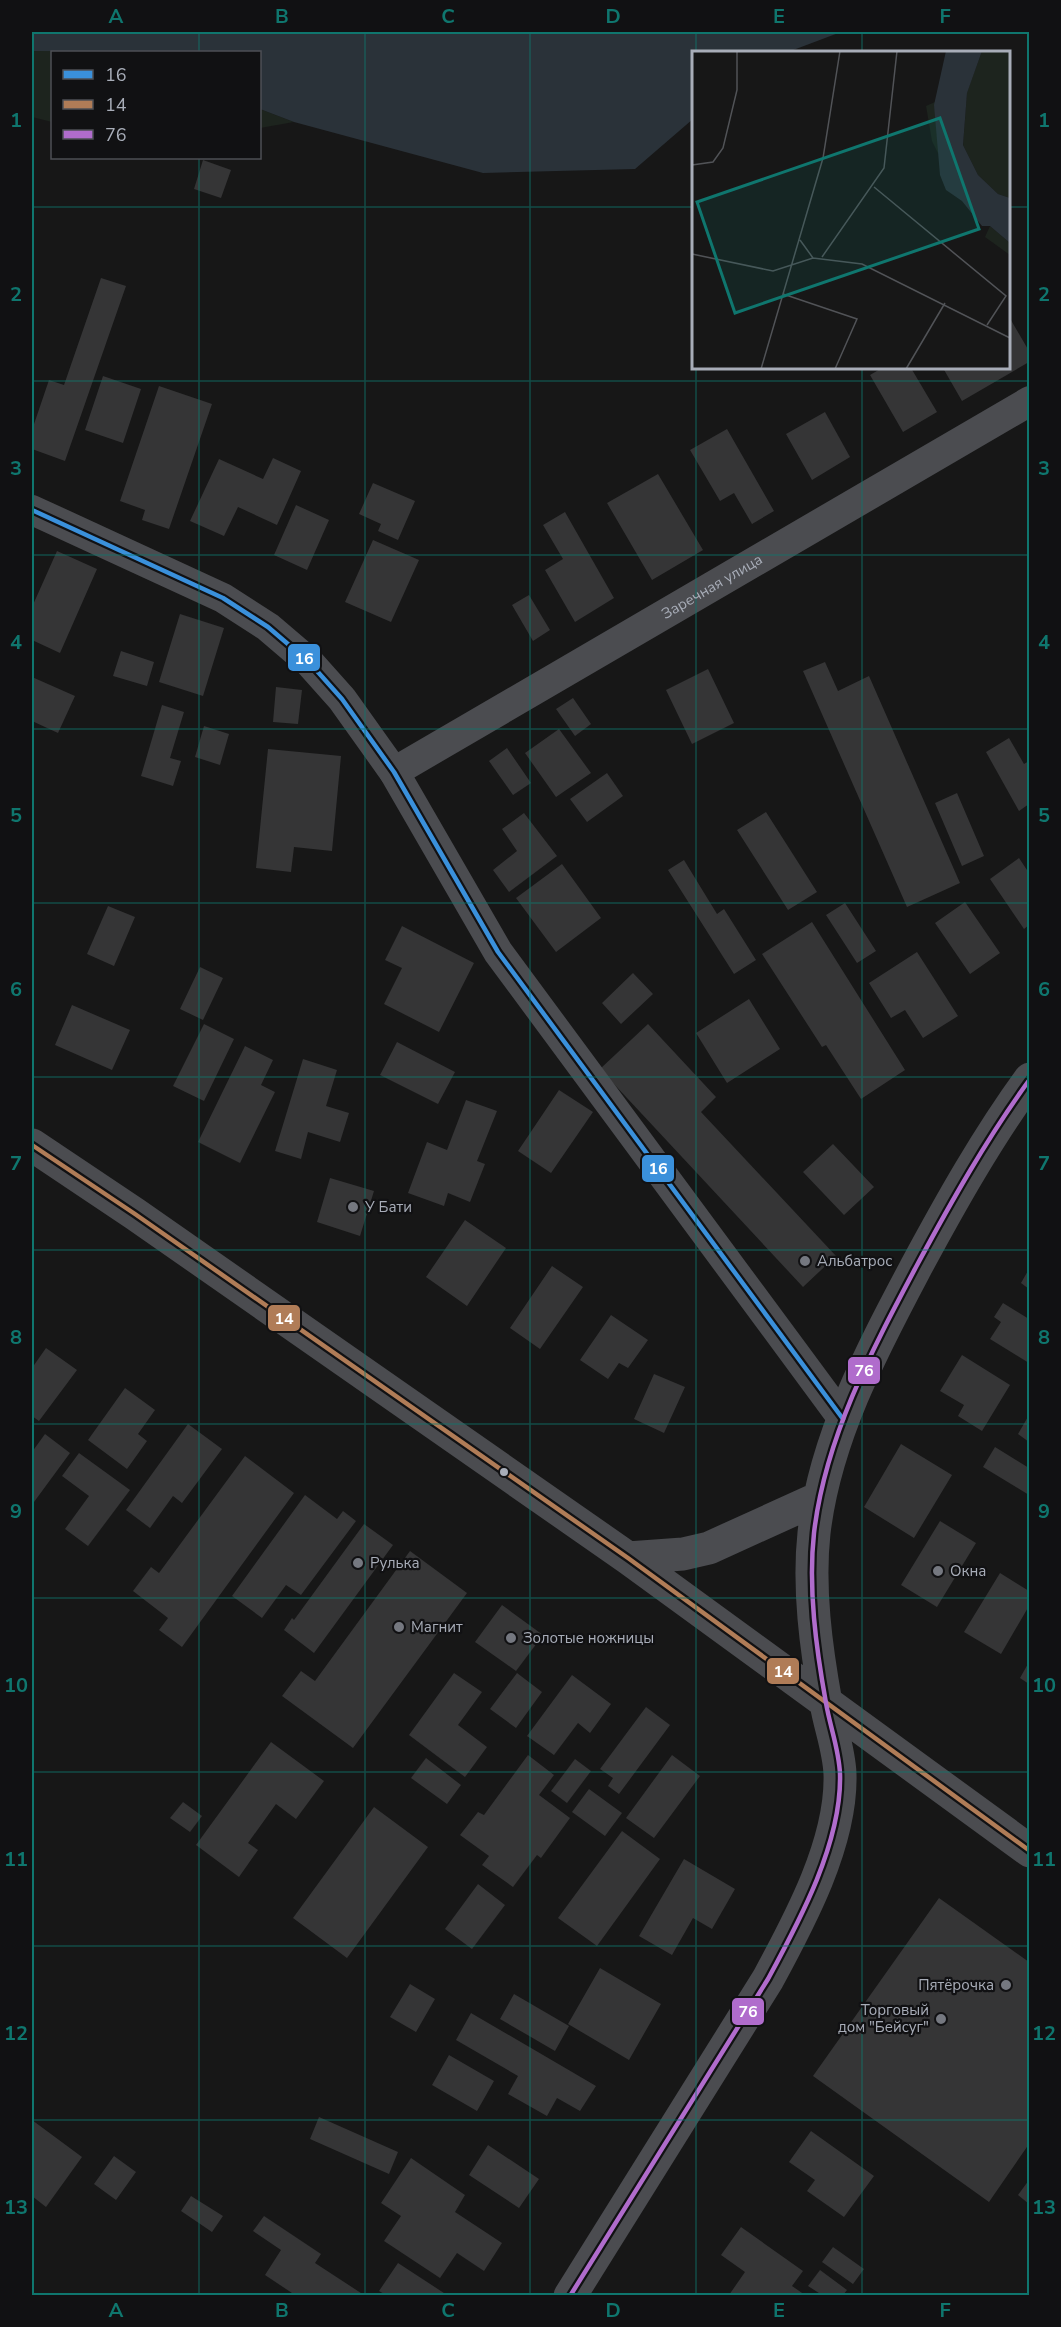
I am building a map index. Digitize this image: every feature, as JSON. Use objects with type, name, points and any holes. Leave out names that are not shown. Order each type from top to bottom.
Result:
[{"type":"street","name":"Заречная улица","points":[[394,772],[1029,401]]},
{"type":"street","points":[[32,510],[223,598],[268,627],[309,662],[342,699],[394,772],[498,952],[843,1419]]},
{"type":"street","points":[[570,2295],[768,1978],[789,1941],[816,1880],[835,1824],[840,1774],[835,1736],[826,1704],[815,1620],[812,1568],[819,1498],[843,1419],[892,1312],[963,1182],[1029,1079]]},
{"type":"street","points":[[32,1145],[135,1214],[628,1558],[1029,1851]]},
{"type":"street","points":[[628,1558],[683,1554],[709,1548],[819,1498]]},
{"type":"shaded area","points":[[32,32],[841,32],[791,51],[692,51],[692,120],[635,169],[483,173],[294,122],[261,109],[261,51],[33,51]]},
{"type":"shaded area","points":[[97,50],[100,51],[51,51],[51,122],[32,117],[32,51]]},
{"type":"shaded area","points":[[261,109],[294,122],[261,128]]},
{"type":"building","points":[[203,160],[231,170],[221,198],[194,189]]},
{"type":"building","points":[[101,278],[126,286],[65,461],[32,449],[32,430],[49,380],[64,385]]},
{"type":"building","points":[[1010,318],[1029,351],[1029,362],[962,401],[944,369],[1010,369]]},
{"type":"building","points":[[880,369],[912,369],[937,412],[903,432],[870,375]]},
{"type":"building","points":[[103,376],[141,389],[123,443],[85,430]]},
{"type":"building","points":[[159,386],[212,404],[169,529],[142,520],[145,510],[120,501]]},
{"type":"building","points":[[825,412],[850,457],[812,480],[786,434]]},
{"type":"building","points":[[727,429],[774,511],[752,524],[734,493],[720,501],[690,450]]},
{"type":"building","points":[[273,458],[301,471],[277,525],[238,507],[224,536],[190,521],[219,459],[263,479]]},
{"type":"building","points":[[658,474],[703,550],[652,580],[607,503]]},
{"type":"building","points":[[373,483],[415,501],[398,540],[378,531],[381,524],[359,514]]},
{"type":"building","points":[[296,505],[329,520],[307,570],[274,555]]},
{"type":"building","points":[[565,512],[614,598],[575,622],[545,570],[563,559],[543,525]]},
{"type":"building","points":[[373,540],[419,560],[391,622],[345,602]]},
{"type":"building","points":[[57,551],[97,569],[60,653],[32,640],[32,607]]},
{"type":"building","points":[[529,595],[550,630],[533,641],[512,605]]},
{"type":"building","points":[[180,614],[224,628],[203,696],[159,682]]},
{"type":"building","points":[[121,651],[154,662],[147,686],[113,676]]},
{"type":"building","points":[[825,662],[838,691],[869,676],[960,883],[907,907],[803,671]]},
{"type":"building","points":[[708,669],[734,723],[692,744],[666,690]]},
{"type":"building","points":[[32,677],[75,696],[58,733],[32,721]]},
{"type":"building","points":[[276,687],[302,690],[298,724],[273,722]]},
{"type":"building","points":[[573,698],[591,724],[575,736],[556,709]]},
{"type":"building","points":[[162,705],[184,712],[170,758],[181,761],[173,786],[141,776]]},
{"type":"building","points":[[204,726],[229,734],[220,765],[195,757]]},
{"type":"building","points":[[559,729],[591,773],[556,797],[525,753]]},
{"type":"building","points":[[1009,738],[1024,764],[1029,761],[1029,804],[1019,811],[986,752]]},
{"type":"building","points":[[507,748],[531,783],[513,795],[489,761]]},
{"type":"building","points":[[268,749],[341,756],[332,851],[294,847],[291,872],[256,868]]},
{"type":"building","points":[[607,773],[623,796],[587,822],[570,799]]},
{"type":"building","points":[[957,793],[984,856],[962,866],[935,803]]},
{"type":"building","points":[[766,812],[817,892],[788,910],[737,830]]},
{"type":"building","points":[[524,813],[557,856],[509,892],[493,870],[517,851],[502,829]]},
{"type":"building","points":[[1019,858],[1029,873],[1029,925],[1024,929],[990,879]]},
{"type":"building","points":[[684,860],[717,914],[724,909],[756,960],[734,974],[668,870]]},
{"type":"building","points":[[562,864],[601,918],[556,952],[516,898]]},
{"type":"building","points":[[965,902],[1000,953],[970,974],[935,923]]},
{"type":"building","points":[[845,903],[876,951],[857,963],[826,915]]},
{"type":"building","points":[[108,906],[135,917],[114,966],[87,954]]},
{"type":"building","points":[[812,922],[905,1070],[861,1099],[826,1045],[822,1047],[762,954]]},
{"type":"building","points":[[402,926],[474,963],[439,1032],[384,1004],[402,968],[385,960]]},
{"type":"building","points":[[917,952],[958,1016],[923,1038],[905,1010],[891,1018],[869,983]]},
{"type":"building","points":[[200,967],[223,978],[203,1020],[180,1009]]},
{"type":"building","points":[[633,973],[653,994],[621,1024],[602,1003]]},
{"type":"building","points":[[749,999],[780,1049],[727,1083],[696,1033]]},
{"type":"building","points":[[72,1005],[130,1030],[112,1070],[55,1045]]},
{"type":"building","points":[[204,1024],[234,1039],[204,1101],[173,1086]]},
{"type":"building","points":[[648,1024],[716,1097],[701,1112],[836,1256],[803,1287],[600,1069]]},
{"type":"building","points":[[397,1042],[455,1072],[438,1104],[380,1075]]},
{"type":"building","points":[[245,1046],[273,1060],[261,1085],[275,1092],[240,1163],[198,1142]]},
{"type":"building","points":[[303,1059],[337,1070],[326,1106],[349,1113],[340,1142],[308,1132],[301,1159],[275,1151]]},
{"type":"building","points":[[559,1090],[593,1112],[551,1173],[518,1151]]},
{"type":"building","points":[[466,1100],[497,1111],[477,1161],[485,1164],[470,1202],[448,1193],[444,1206],[408,1193],[427,1142],[447,1150]]},
{"type":"building","points":[[833,1144],[874,1187],[844,1215],[803,1172]]},
{"type":"building","points":[[330,1178],[374,1191],[360,1236],[317,1222]]},
{"type":"building","points":[[465,1220],[506,1248],[467,1306],[426,1277]]},
{"type":"building","points":[[552,1266],[583,1287],[540,1349],[510,1328]]},
{"type":"building","points":[[1029,1269],[1029,1289],[1021,1283]]},
{"type":"building","points":[[1003,1303],[1029,1319],[1029,1363],[990,1339],[1001,1322],[994,1317]]},
{"type":"building","points":[[611,1315],[648,1340],[628,1368],[619,1363],[608,1379],[580,1360]]},
{"type":"building","points":[[46,1348],[77,1370],[39,1421],[32,1416],[32,1368]]},
{"type":"building","points":[[962,1355],[1010,1385],[982,1431],[958,1416],[964,1405],[940,1391]]},
{"type":"building","points":[[654,1374],[685,1387],[664,1433],[634,1419]]},
{"type":"building","points":[[125,1388],[155,1410],[138,1434],[147,1441],[127,1469],[88,1440]]},
{"type":"building","points":[[1029,1415],[1029,1442],[1018,1434]]},
{"type":"building","points":[[188,1424],[222,1449],[182,1503],[173,1496],[150,1528],[126,1510]]},
{"type":"building","points":[[45,1434],[70,1453],[34,1502],[32,1501],[32,1452]]},
{"type":"building","points":[[901,1444],[952,1475],[914,1538],[864,1507]]},
{"type":"building","points":[[995,1447],[1029,1468],[1029,1495],[983,1467]]},
{"type":"building","points":[[79,1453],[130,1490],[88,1546],[65,1529],[89,1496],[62,1476]]},
{"type":"building","points":[[245,1456],[294,1493],[182,1647],[159,1630],[168,1618],[133,1591],[151,1567],[159,1573]]},
{"type":"building","points":[[305,1495],[337,1519],[343,1511],[356,1521],[301,1595],[286,1585],[262,1618],[232,1596]]},
{"type":"building","points":[[940,1521],[976,1543],[937,1607],[901,1585]]},
{"type":"building","points":[[364,1524],[393,1545],[314,1653],[284,1630],[292,1618],[294,1620]]},
{"type":"building","points":[[410,1551],[467,1593],[353,1748],[282,1696],[301,1671],[315,1681]]},
{"type":"building","points":[[1000,1573],[1029,1591],[1029,1606],[1001,1654],[964,1632]]},
{"type":"building","points":[[502,1605],[543,1635],[516,1671],[475,1642]]},
{"type":"building","points":[[1029,1662],[1029,1684],[1020,1678]]},
{"type":"building","points":[[454,1673],[482,1692],[458,1725],[487,1747],[465,1777],[409,1735]]},
{"type":"building","points":[[517,1673],[542,1692],[516,1728],[490,1709]]},
{"type":"building","points":[[572,1675],[611,1704],[590,1733],[578,1723],[554,1755],[527,1736]]},
{"type":"building","points":[[646,1707],[670,1725],[619,1794],[608,1786],[613,1778],[600,1769]]},
{"type":"building","points":[[271,1742],[324,1781],[296,1819],[276,1804],[248,1843],[258,1850],[239,1877],[196,1845]]},
{"type":"building","points":[[528,1755],[554,1775],[539,1795],[570,1818],[541,1858],[537,1855],[513,1887],[482,1865],[489,1856],[460,1835],[478,1812],[484,1815]]},
{"type":"building","points":[[672,1755],[700,1776],[654,1838],[626,1818]]},
{"type":"building","points":[[426,1758],[461,1785],[447,1804],[411,1778]]},
{"type":"building","points":[[575,1759],[591,1771],[567,1803],[551,1791]]},
{"type":"building","points":[[589,1789],[622,1813],[605,1836],[572,1812]]},
{"type":"building","points":[[183,1802],[202,1816],[190,1832],[170,1818]]},
{"type":"building","points":[[374,1807],[428,1847],[347,1958],[293,1918]]},
{"type":"building","points":[[622,1831],[660,1859],[597,1946],[558,1918]]},
{"type":"building","points":[[684,1859],[735,1889],[712,1929],[693,1918],[672,1955],[639,1936]]},
{"type":"building","points":[[478,1884],[505,1905],[472,1949],[445,1929]]},
{"type":"building","name":"Торговый дом \"Бейсуг\"","points":[[939,1898],[1029,1962],[1029,2144],[989,2202],[813,2076]]},
{"type":"building","points":[[600,1968],[661,2004],[629,2060],[568,2024]]},
{"type":"building","points":[[410,1984],[435,1999],[416,2032],[390,2017]]},
{"type":"building","points":[[514,1994],[569,2026],[555,2051],[500,2019]]},
{"type":"building","points":[[471,2013],[596,2086],[580,2111],[557,2098],[547,2116],[508,2094],[518,2076],[456,2040]]},
{"type":"building","points":[[449,2055],[494,2081],[477,2111],[432,2085]]},
{"type":"building","points":[[319,2117],[398,2152],[389,2174],[310,2139]]},
{"type":"building","points":[[32,2120],[82,2157],[46,2207],[32,2196]]},
{"type":"building","points":[[811,2131],[874,2176],[844,2217],[807,2191],[815,2180],[789,2162]]},
{"type":"building","points":[[488,2145],[539,2179],[519,2208],[469,2175]]},
{"type":"building","points":[[114,2156],[136,2172],[116,2200],[94,2184]]},
{"type":"building","points":[[411,2158],[465,2195],[455,2212],[502,2243],[484,2271],[457,2253],[440,2278],[384,2241],[401,2216],[381,2203]]},
{"type":"building","points":[[1029,2180],[1029,2204],[1018,2195]]},
{"type":"building","points":[[191,2196],[223,2216],[212,2232],[181,2211]]},
{"type":"building","points":[[264,2216],[321,2254],[315,2263],[364,2295],[295,2295],[265,2275],[281,2250],[253,2231]]},
{"type":"building","points":[[741,2227],[803,2271],[792,2286],[805,2295],[729,2295],[745,2272],[721,2255]]},
{"type":"building","points":[[833,2247],[864,2269],[853,2284],[822,2262]]},
{"type":"building","points":[[398,2263],[447,2295],[386,2295],[379,2291]]},
{"type":"building","points":[[820,2270],[847,2290],[843,2295],[822,2295],[808,2286]]},
{"type":"transit line","name":"16","points":[[32,510],[223,598],[268,627],[309,662],[342,699],[394,772],[498,952],[843,1419]]},
{"type":"transit line","name":"76","points":[[570,2296],[768,1979],[817,1880],[834,1826],[839,1800],[840,1774],[819,1661],[812,1575],[814,1533],[828,1463],[867,1363],[899,1298],[970,1171],[1030,1079]]},
{"type":"transit line","name":"14","points":[[32,1145],[135,1214],[628,1558],[1030,1851]]},
{"type":"place","name":"У Бати","points":[[353,1207]]},
{"type":"place","name":"Альбатрос","points":[[805,1261]]},
{"type":"place","name":"Рулька","points":[[358,1563]]},
{"type":"place","name":"Окна","points":[[938,1571]]},
{"type":"place","name":"Магнит","points":[[399,1627]]},
{"type":"place","name":"Золотые ножницы","points":[[511,1638]]},
{"type":"place","name":"Пятёрочка","points":[[1006,1985]]},
{"type":"place","name":"Торговый дом \"Бейсуг\"","points":[[941,2019]]}]
